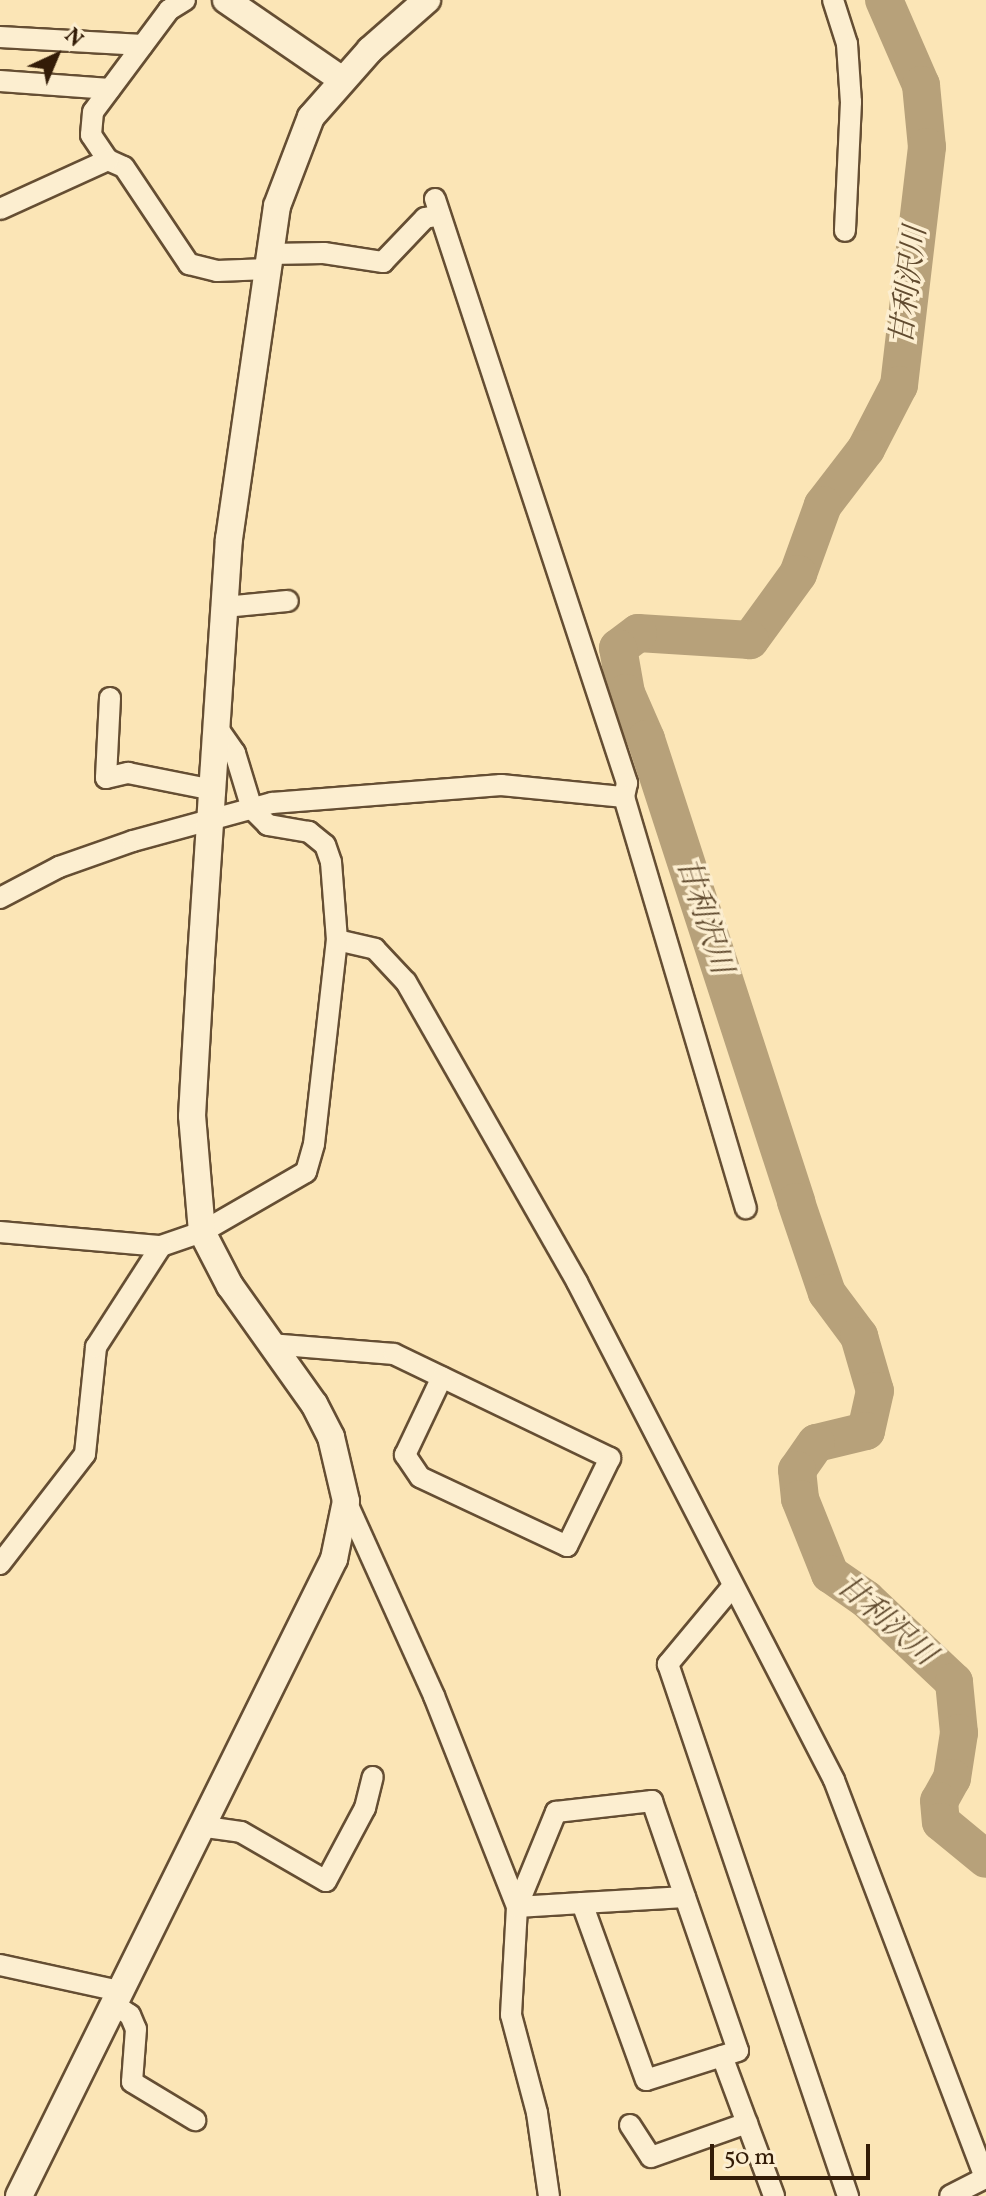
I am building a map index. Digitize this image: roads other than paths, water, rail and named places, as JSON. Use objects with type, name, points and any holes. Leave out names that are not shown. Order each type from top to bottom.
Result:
[{"type":"street","points":[[226,0],[341,79]]},
{"type":"street","points":[[427,0],[341,79],[311,117],[292,158],[277,206],[229,539],[192,1116],[202,1232],[230,1286],[314,1404],[331,1437],[346,1501],[434,1696],[517,1907]]},
{"type":"street","points":[[833,0],[847,44],[851,102],[845,231]]},
{"type":"street","points":[[172,3],[93,112],[91,135],[108,160],[124,167],[189,264],[217,271],[324,253],[383,262],[438,207],[627,783],[624,797],[746,1208]]},
{"type":"street","points":[[0,37],[143,45]]},
{"type":"street","points":[[0,81],[110,89]]},
{"type":"street","points":[[0,209],[108,160]]},
{"type":"street","points":[[224,607],[288,601]]},
{"type":"street","points":[[110,698],[106,778],[128,773],[213,790]]},
{"type":"street","points":[[0,1232],[161,1246],[202,1232],[306,1172],[314,1144],[337,940],[325,845],[309,832],[268,825],[252,809],[235,753],[217,727]]},
{"type":"street","points":[[0,898],[103,851],[211,824],[272,803],[501,785],[624,797]]},
{"type":"street","points":[[337,940],[375,949],[406,982],[528,1191],[834,1780],[985,2180],[950,2196]]},
{"type":"street","points":[[0,1564],[85,1454],[96,1347],[161,1246]]},
{"type":"street","points":[[270,1344],[394,1354],[442,1377],[610,1458],[567,1546],[420,1477],[405,1455],[442,1377]]},
{"type":"street","points":[[19,2196],[199,1826],[334,1559],[346,1501]]},
{"type":"street","points":[[733,1586],[668,1664],[848,2196]]},
{"type":"street","points":[[199,1826],[241,1832],[326,1881],[365,1808],[373,1777]]},
{"type":"street","points":[[549,2196],[537,2113],[511,2015],[517,1907],[556,1812],[652,1801],[738,2051],[646,2080],[582,1903]]},
{"type":"street","points":[[517,1907],[685,1897]]},
{"type":"street","points":[[0,1965],[116,1997],[136,2029],[132,2082],[195,2120]]},
{"type":"street","points":[[722,2056],[774,2196]]},
{"type":"street","points":[[630,2125],[651,2157],[747,2123]]},
{"type":"waterway","name":"甘利沢川","points":[[884,0],[921,85],[927,147],[899,385],[866,449],[823,505],[798,574],[750,640],[638,633],[618,648],[626,693],[646,739],[827,1293],[859,1336],[875,1391],[866,1431],[816,1443],[797,1470],[800,1499],[830,1574],[866,1599],[954,1682],[959,1733],[952,1778],[939,1801],[941,1822],[986,1859]]}]
